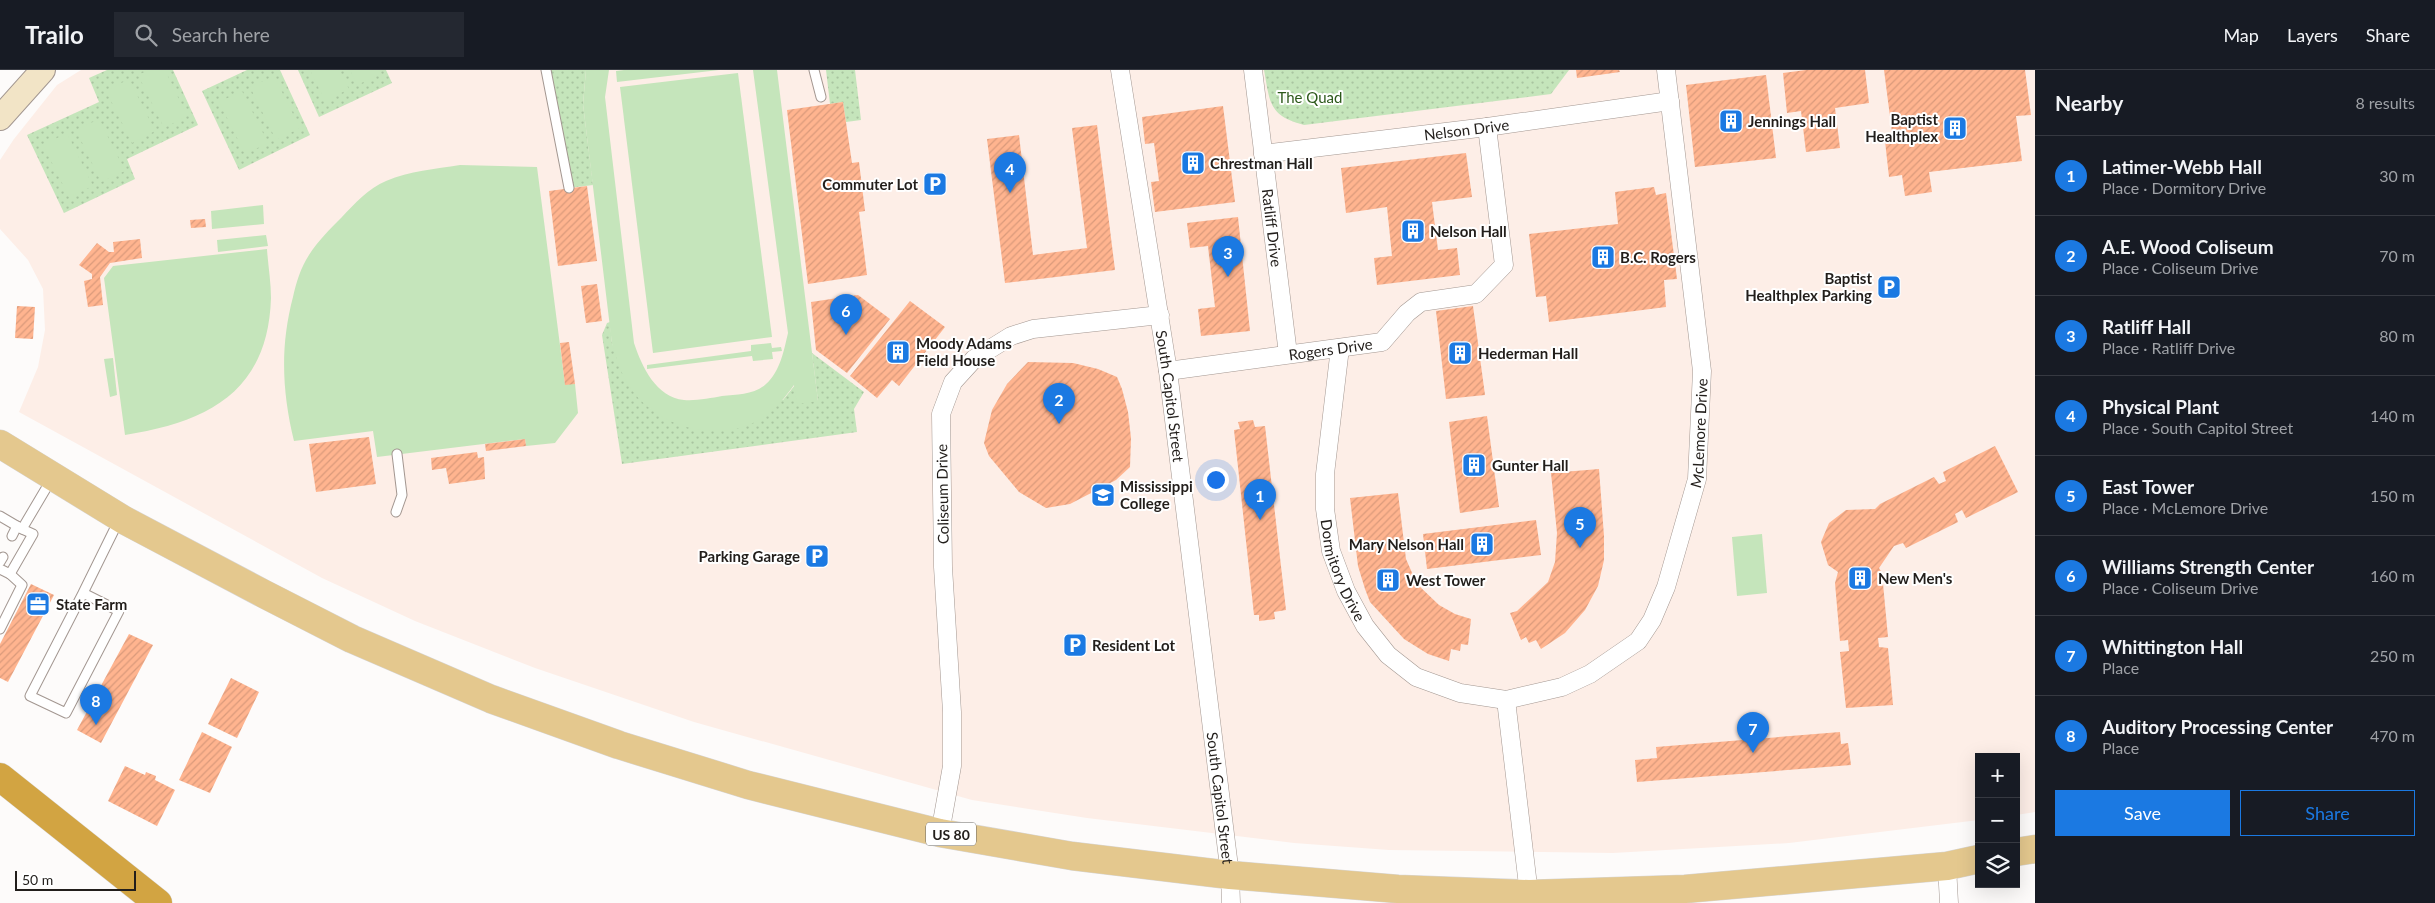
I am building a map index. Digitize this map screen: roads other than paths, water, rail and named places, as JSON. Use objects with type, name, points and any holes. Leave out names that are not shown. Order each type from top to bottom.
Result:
[{"type":"highway","points":[[0,777],[158,903]]},
{"type":"main road","name":"US 80","points":[[0,444],[120,517],[352,639],[491,699],[619,745],[739,782],[940,832],[1072,856],[1230,875],[1398,889],[1529,894],[1684,896],[1947,866],[1975,860]]},
{"type":"main road","points":[[2020,851],[2035,849]]},
{"type":"street","points":[[0,118],[43,70]]},
{"type":"street","name":"South Capitol Street","points":[[1120,70],[1168,371],[1230,875],[1231,903]]},
{"type":"street","name":"Ratliff Drive","points":[[1253,70],[1288,354]]},
{"type":"street","name":"McLemore Drive","points":[[1506,700],[1562,687],[1590,674],[1638,641],[1652,620],[1666,587],[1697,479],[1702,371],[1666,70]]},
{"type":"street","name":"Nelson Drive","points":[[1263,154],[1487,127],[1670,101]]},
{"type":"street","name":"Rogers Drive","points":[[1168,371],[1382,342],[1407,313],[1421,302],[1476,294],[1504,265],[1487,127]]},
{"type":"street","name":"Coliseum Drive","points":[[940,832],[952,766],[952,712],[943,568],[941,414],[953,382],[974,359],[1011,336],[1033,329],[1160,315]]},
{"type":"street","name":"Dormitory Drive","points":[[1340,348],[1325,474],[1325,509],[1332,551],[1346,591],[1365,626],[1388,655],[1416,677],[1460,693],[1506,700]]},
{"type":"street","points":[[1506,700],[1529,894]]},
{"type":"street","points":[[1947,866],[1949,903]]},
{"type":"lane","points":[[546,70],[569,188]]},
{"type":"lane","points":[[814,70],[821,97]]},
{"type":"lane","points":[[396,512],[402,495],[397,454]]},
{"type":"lane","points":[[12,536],[20,527],[53,476]]},
{"type":"lane","points":[[0,516],[32,534],[10,574]]},
{"type":"lane","points":[[83,593],[119,611],[66,713],[30,696],[120,517]]},
{"type":"lane","points":[[0,569],[10,574],[22,586],[0,629]]},
{"type":"place","name":"Jennings Hall","points":[[1731,121]]},
{"type":"place","name":"Baptist Healthplex","points":[[1955,128]]},
{"type":"place","name":"Chrestman Hall","points":[[1193,163]]},
{"type":"place","name":"Commuter Lot","points":[[935,184]]},
{"type":"place","name":"Physical Plant","points":[[1010,193]]},
{"type":"place","name":"Nelson Hall","points":[[1413,231]]},
{"type":"place","name":"B.C. Rogers","points":[[1603,257]]},
{"type":"place","name":"Ratliff Hall","points":[[1228,277]]},
{"type":"place","name":"Baptist Healthplex Parking","points":[[1889,287]]},
{"type":"place","name":"Williams Strength Center","points":[[846,335]]},
{"type":"place","name":"Moody Adams Field House","points":[[898,352]]},
{"type":"place","name":"Hederman Hall","points":[[1460,353]]},
{"type":"place","name":"A.E. Wood Coliseum","points":[[1059,424]]},
{"type":"place","name":"Gunter Hall","points":[[1474,465]]},
{"type":"place","name":"Mississippi College","points":[[1103,495]]},
{"type":"place","name":"Latimer-Webb Hall","points":[[1260,520]]},
{"type":"place","name":"Mary Nelson Hall","points":[[1482,544]]},
{"type":"place","name":"East Tower","points":[[1580,548]]},
{"type":"place","name":"Parking Garage","points":[[817,556]]},
{"type":"place","name":"New Men's","points":[[1860,578]]},
{"type":"place","name":"West Tower","points":[[1388,580]]},
{"type":"place","name":"State Farm","points":[[38,604]]},
{"type":"place","name":"Resident Lot","points":[[1075,645]]},
{"type":"place","name":"Auditory Processing Center","points":[[96,725]]},
{"type":"place","name":"Whittington Hall","points":[[1753,753]]},
{"type":"park label","name":"The Quad","points":[[1310,97]]}]
